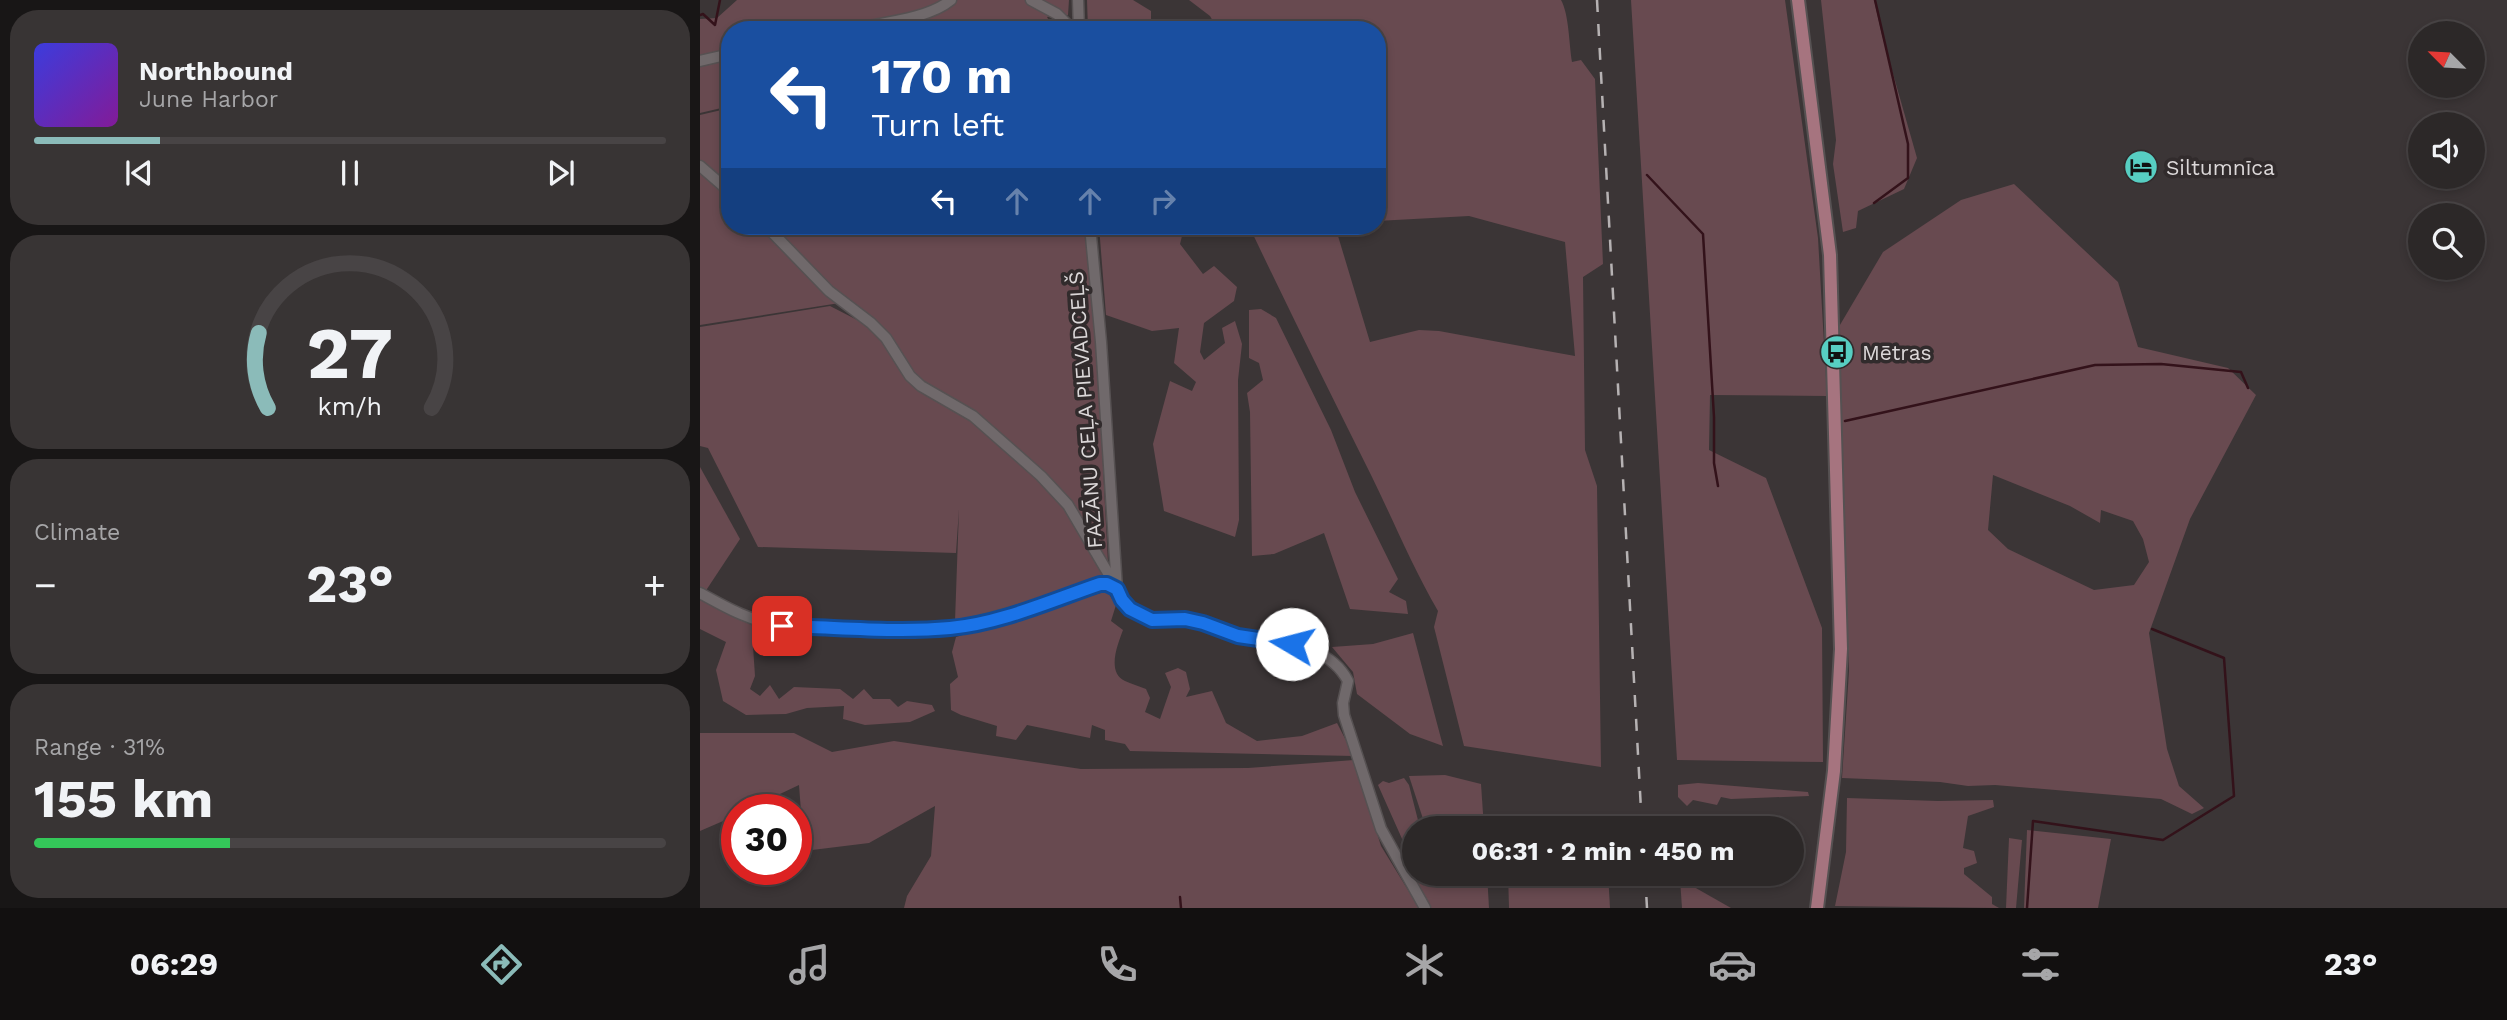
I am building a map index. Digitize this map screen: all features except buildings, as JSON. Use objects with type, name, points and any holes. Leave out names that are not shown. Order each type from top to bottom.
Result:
[{"type":"main road","points":[[1798,0],[1830,255],[1842,649],[1834,771],[1817,908]]},
{"type":"street","points":[[889,21],[926,13],[951,0]]},
{"type":"street","points":[[1031,0],[1057,14],[1064,21]]},
{"type":"street","points":[[1078,0],[1079,21]]},
{"type":"street","points":[[700,61],[721,56]]},
{"type":"street","points":[[700,166],[721,184]]},
{"type":"street","points":[[775,235],[829,291],[886,338],[910,376],[920,386],[973,416],[1068,505],[1122,600],[1130,609],[1152,620],[1185,619],[1238,636],[1292,644],[1331,659],[1348,681],[1343,704],[1344,715],[1381,829],[1425,908]]},
{"type":"street","name":"FAZĀNU CEĻA PIEVADCEĻŠ","points":[[1091,235],[1101,342],[1117,589]]},
{"type":"street","points":[[700,593],[751,620],[765,624],[905,630],[952,628],[979,623],[1100,584],[1117,589]]},
{"type":"shaded area","points":[[737,0],[1069,0],[1068,15],[1047,17],[1049,21],[721,21],[721,108],[700,113],[700,19],[717,18]]},
{"type":"shaded area","points":[[1087,0],[1133,0],[1151,11],[1151,21],[1088,21]]},
{"type":"shaded area","points":[[1189,0],[1561,0],[1567,21],[1572,62],[1581,60],[1595,79],[1603,264],[1583,277],[1585,450],[1597,486],[1601,767],[1464,746],[1434,627],[1438,611],[1253,235],[1338,235],[1370,342],[1419,330],[1439,331],[1575,356],[1565,242],[1469,216],[1386,221],[1386,21],[1213,21]]},
{"type":"shaded area","points":[[1631,0],[1785,0],[1818,238],[1827,396],[1710,395],[1709,450],[1766,478],[1822,628],[1823,762],[1677,760]]},
{"type":"shaded area","points":[[1821,0],[1874,0],[1917,158],[1904,189],[1858,211],[1856,228],[1843,232],[1833,164],[1836,140]]},
{"type":"shaded area","points":[[721,110],[721,235],[1087,235],[1097,351],[1108,563],[1069,503],[1040,472],[921,382],[846,302],[700,325],[700,115]]},
{"type":"shaded area","points":[[2014,184],[2118,282],[2138,347],[2228,368],[2256,395],[2190,519],[2149,633],[2167,749],[2179,786],[2204,808],[2192,814],[2161,799],[1995,785],[1968,786],[1940,782],[1842,778],[1849,671],[1837,330],[1883,252],[1961,200]],"holes":[[[1993,475],[2070,506],[2100,523],[2101,510],[2133,521],[2143,539],[2149,562],[2134,585],[2094,590],[2008,549],[1988,530]]]},
{"type":"shaded area","points":[[1100,235],[1182,235],[1180,244],[1203,274],[1214,266],[1237,287],[1234,301],[1204,323],[1200,352],[1204,360],[1225,343],[1222,328],[1235,321],[1242,344],[1238,380],[1239,520],[1235,537],[1164,511],[1153,444],[1170,381],[1192,391],[1196,382],[1174,363],[1179,328],[1152,331],[1106,315]]},
{"type":"shaded area","points":[[830,306],[867,325],[894,356],[905,374],[978,423],[1067,507],[1106,572],[1103,578],[970,619],[955,621],[959,509],[956,553],[758,547],[708,448],[700,446],[700,327]]},
{"type":"shaded area","points":[[1261,309],[1276,318],[1331,430],[1355,492],[1398,579],[1389,592],[1406,601],[1408,614],[1350,609],[1324,533],[1274,554],[1252,556],[1250,412],[1247,393],[1263,380],[1259,363],[1249,358],[1249,310]]},
{"type":"shaded area","points":[[700,467],[740,539],[703,595],[700,593]]},
{"type":"shaded area","points":[[1107,591],[1116,605],[1111,621],[1123,630],[1115,657],[1116,671],[1125,681],[1146,689],[1150,698],[1145,712],[1160,719],[1171,687],[1165,673],[1178,668],[1186,672],[1190,689],[1186,697],[1212,691],[1226,723],[1257,741],[1302,736],[1337,723],[1354,756],[1130,751],[1125,744],[1105,740],[1105,730],[1092,725],[1090,738],[1027,725],[1016,740],[996,736],[997,726],[951,710],[950,684],[958,677],[952,652],[956,637]]},
{"type":"shaded area","points":[[700,600],[760,629],[753,646],[755,676],[750,689],[760,696],[770,685],[779,699],[794,687],[840,689],[853,699],[864,689],[873,699],[890,699],[898,707],[907,701],[932,705],[935,711],[910,722],[865,725],[843,719],[844,706],[807,708],[786,714],[746,715],[723,701],[716,670],[726,642],[700,629]]},
{"type":"shaded area","points":[[1413,633],[1443,746],[1410,734],[1357,694],[1353,672],[1332,647],[1373,644]]},
{"type":"shaded area","points":[[700,733],[794,733],[832,752],[894,741],[1081,769],[1248,768],[1354,760],[1381,846],[1402,880],[1402,886],[1406,886],[1419,908],[904,908],[907,896],[931,856],[935,806],[869,843],[812,850],[812,794],[800,794],[799,785],[780,794],[721,794],[721,822],[700,831]]},
{"type":"shaded area","points":[[1445,775],[1481,784],[1483,816],[1422,816],[1409,776]]},
{"type":"shaded area","points":[[1404,778],[1409,785],[1417,816],[1402,816],[1402,839],[1378,785],[1383,781],[1389,783]]},
{"type":"shaded area","points":[[1698,783],[1808,792],[1809,796],[1731,799],[1721,797],[1717,805],[1693,800],[1687,806],[1678,797],[1678,785]]},
{"type":"shaded area","points":[[1847,798],[1993,800],[1994,807],[1968,816],[1963,848],[1974,851],[1977,863],[1964,868],[1964,874],[1992,897],[1992,904],[1999,908],[1835,906],[1846,852]]},
{"type":"shaded area","points":[[2027,830],[2111,839],[2098,908],[2024,908]]},
{"type":"shaded area","points":[[2009,838],[2022,840],[2016,908],[2006,908]]},
{"type":"shaded area","points":[[1417,886],[1488,886],[1489,908],[1430,908]]},
{"type":"shaded area","points":[[1508,886],[1609,886],[1610,908],[1509,908]]},
{"type":"shaded area","points":[[1680,886],[1692,886],[1731,908],[1682,908]]},
{"type":"waterway","points":[[700,15],[703,14],[715,25],[720,0]]},
{"type":"waterway","points":[[1874,203],[1908,178],[1908,144],[1875,0]]},
{"type":"waterway","points":[[1647,175],[1703,234],[1714,417],[1714,463],[1718,486]]},
{"type":"waterway","points":[[1845,421],[2095,365],[2161,364],[2241,372],[2248,388]]},
{"type":"waterway","points":[[2027,908],[2033,821],[2163,840],[2234,796],[2224,658],[2152,629]]},
{"type":"waterway","points":[[1180,897],[1181,908]]},
{"type":"railway","points":[[1597,0],[1641,816]]},
{"type":"railway","points":[[1646,886],[1647,908]]},
{"type":"place","name":"Siltumnīca","points":[[2141,167]]},
{"type":"place","name":"Mētras","points":[[1837,352]]},
{"type":"route","points":[[782,626],[905,630],[952,628],[1025,610],[1100,584],[1107,584],[1117,589],[1130,609],[1152,620],[1185,619],[1238,636],[1292,644]]}]
